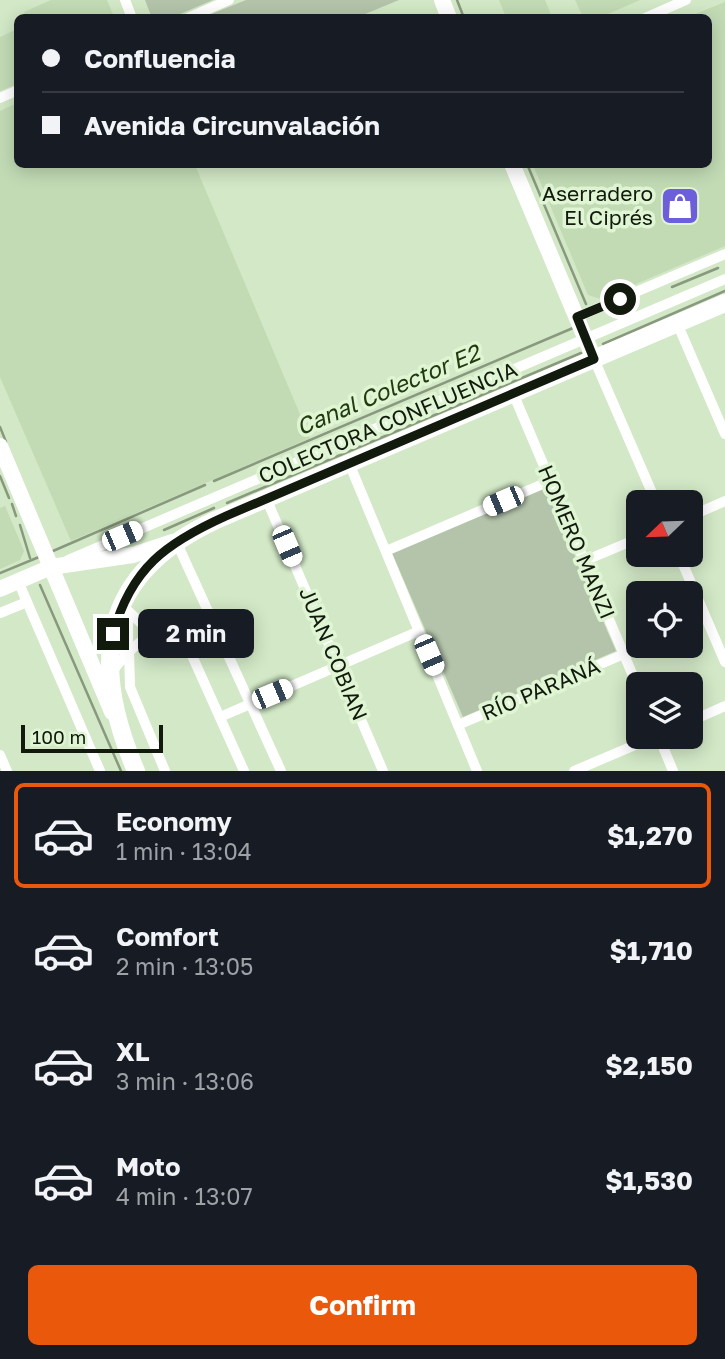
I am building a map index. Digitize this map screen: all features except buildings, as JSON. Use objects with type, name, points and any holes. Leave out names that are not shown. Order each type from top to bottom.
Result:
[{"type":"main road","points":[[136,771],[114,713],[109,675],[113,634],[122,605],[144,569],[176,541],[267,498],[725,303]]},
{"type":"street","points":[[197,14],[229,0]]},
{"type":"street","points":[[654,14],[686,0]]},
{"type":"street","points":[[514,168],[651,490]]},
{"type":"street","points":[[577,317],[725,254]]},
{"type":"street","name":"COLECTORA CONFLUENCIA","points":[[51,566],[725,279]]},
{"type":"street","points":[[677,323],[725,434]]},
{"type":"street","name":"HOMERO MANZI","points":[[513,393],[632,672]]},
{"type":"street","points":[[0,446],[126,747]]},
{"type":"street","points":[[349,463],[477,771]]},
{"type":"street","points":[[386,551],[550,481]]},
{"type":"street","name":"JUAN COBIAN","points":[[267,498],[383,771]]},
{"type":"street","points":[[704,510],[725,501]]},
{"type":"street","points":[[0,589],[51,566],[133,555],[176,541],[281,771]]},
{"type":"street","points":[[584,561],[626,543]]},
{"type":"street","points":[[684,567],[725,662]]},
{"type":"street","points":[[18,581],[100,771]]},
{"type":"street","points":[[0,613],[27,602]]},
{"type":"street","points":[[122,605],[142,624],[180,636],[189,649],[244,771]]},
{"type":"street","points":[[109,675],[129,650],[149,636],[167,631]]},
{"type":"street","points":[[220,716],[419,631]]},
{"type":"street","points":[[129,650],[130,687],[165,771]]},
{"type":"street","name":"RÍO PARANÁ","points":[[458,725],[624,654]]},
{"type":"street","points":[[703,716],[725,706]]},
{"type":"street","points":[[574,771],[627,749]]},
{"type":"street","points":[[662,749],[673,771]]},
{"type":"street","points":[[0,755],[7,771]]},
{"type":"shaded area","points":[[51,0],[107,0],[113,14],[25,14],[24,12]]},
{"type":"shaded area","points":[[145,0],[213,0],[180,14],[150,14]]},
{"type":"shaded area","points":[[246,0],[399,0],[365,14],[211,14]]},
{"type":"shaded area","points":[[499,0],[545,0],[551,14],[505,14]]},
{"type":"shaded area","points":[[575,0],[640,0],[608,14],[582,14]]},
{"type":"shaded area","points":[[725,2],[725,246],[601,299],[588,295],[534,168],[712,168],[712,14],[695,14]]},
{"type":"shaded area","points":[[14,30],[14,85],[0,91],[0,37]]},
{"type":"shaded area","points":[[14,104],[14,168],[196,168],[310,438],[71,541],[0,377],[0,111]]},
{"type":"shaded area","points":[[545,487],[616,651],[463,717],[392,553]]},
{"type":"shaded area","points":[[5,506],[24,551],[20,560],[0,569],[0,508]]},
{"type":"waterway","points":[[457,0],[462,14]]},
{"type":"waterway","points":[[529,168],[586,304]]},
{"type":"waterway","name":"Canal Colector E2","points":[[672,287],[718,268]]},
{"type":"waterway","points":[[603,344],[725,291]]},
{"type":"waterway","name":"Canal Colector E2","points":[[214,481],[573,328]]},
{"type":"waterway","points":[[227,503],[581,353]]},
{"type":"waterway","points":[[0,427],[6,442]]},
{"type":"waterway","points":[[0,476],[9,498]]},
{"type":"waterway","name":"Canal Colector E2","points":[[53,551],[205,485]]},
{"type":"waterway","points":[[12,504],[16,516]]},
{"type":"waterway","points":[[164,530],[214,508]]},
{"type":"waterway","points":[[20,525],[30,558]]},
{"type":"waterway","name":"Canal Colector E2","points":[[0,573],[39,557]]},
{"type":"waterway","points":[[40,585],[121,771]]},
{"type":"place","name":"Aserradero El Ciprés","points":[[680,206]]},
{"type":"route","points":[[113,634],[122,605],[135,580],[168,546],[226,516],[594,359],[577,317],[620,299]]}]
